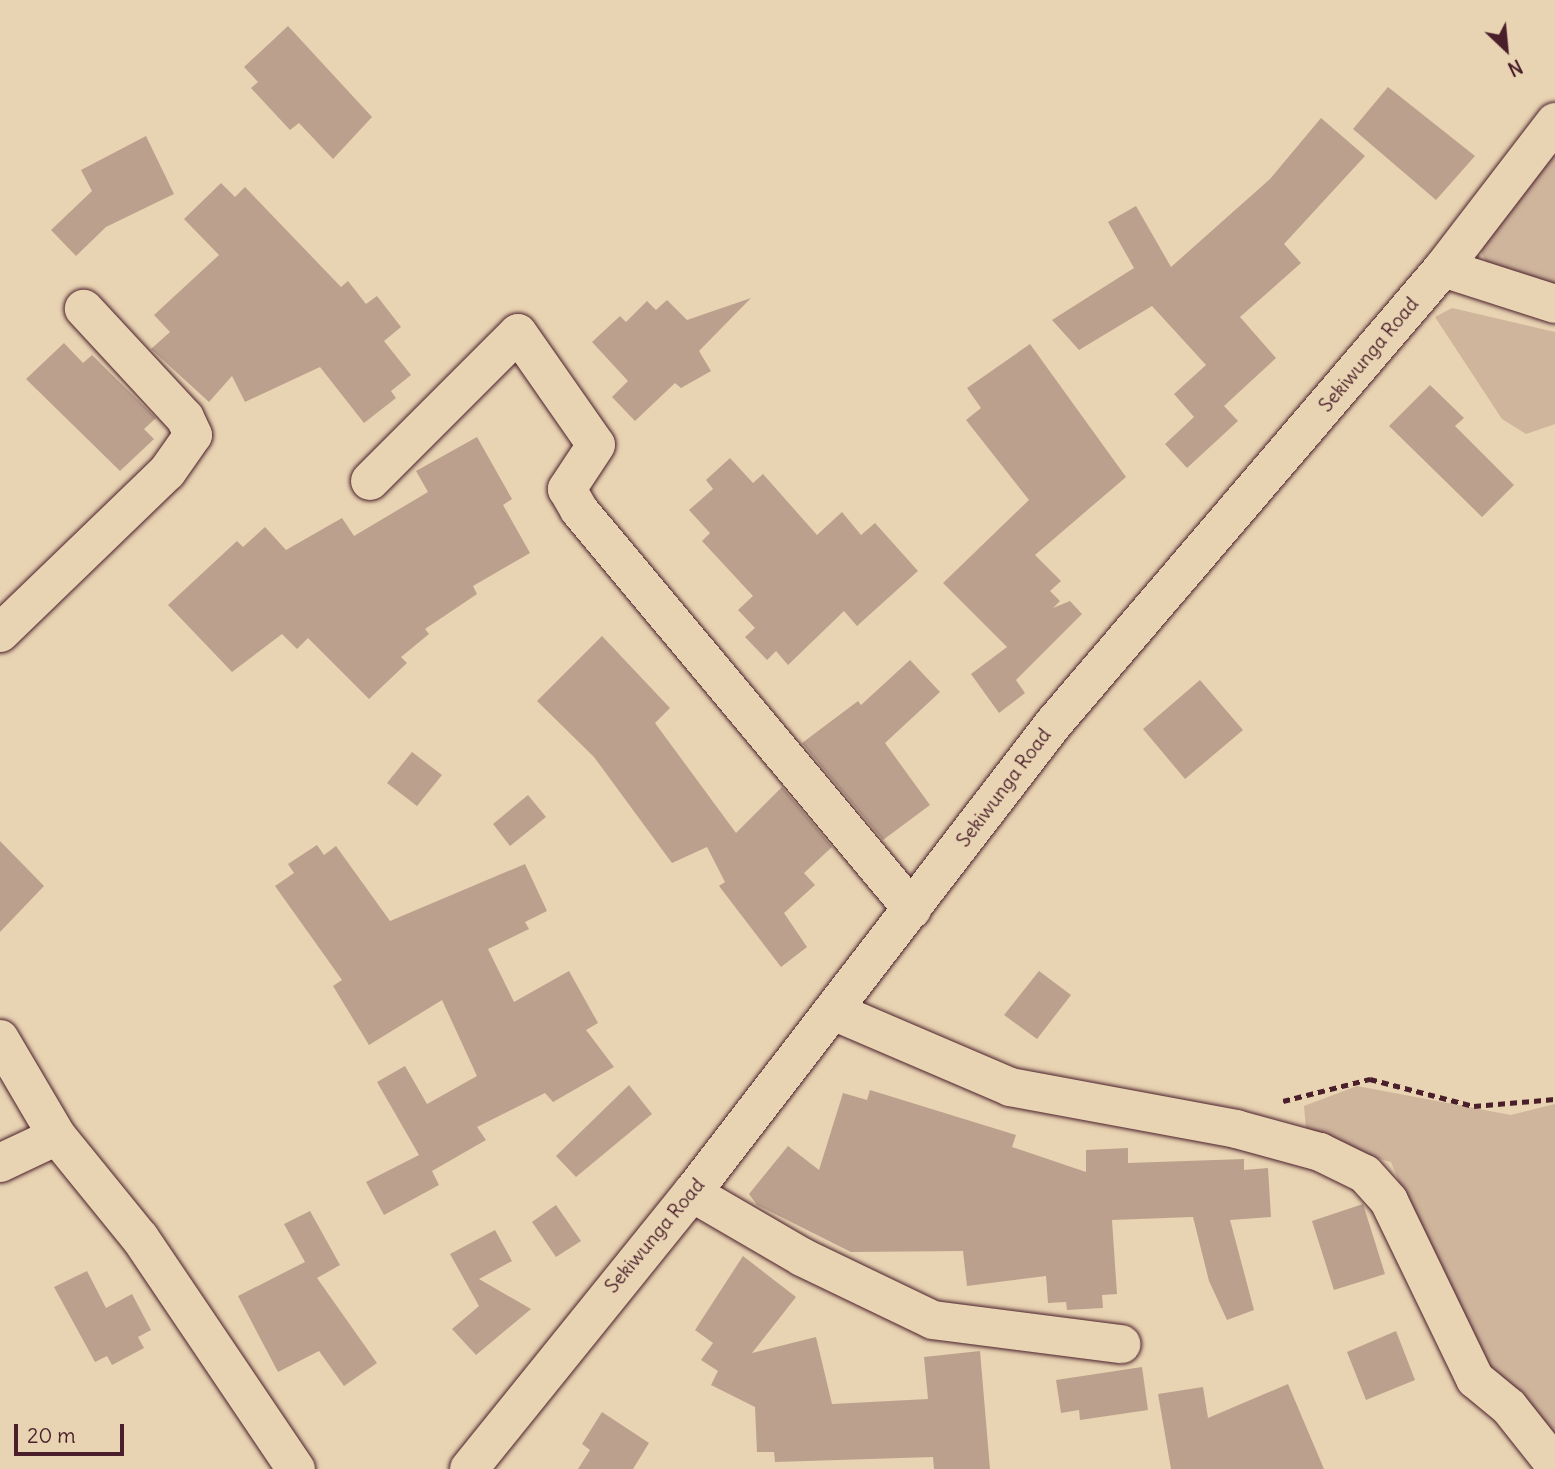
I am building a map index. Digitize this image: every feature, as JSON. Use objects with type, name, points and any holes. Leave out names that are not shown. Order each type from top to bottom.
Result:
[{"type":"street","name":"Sekiwunga Road","points":[[469,1469],[692,1193],[1054,723],[1443,268],[1555,121]]},
{"type":"street","points":[[1443,268],[1555,304]]},
{"type":"street","points":[[0,634],[167,472],[192,435],[184,418],[84,309]]},
{"type":"street","points":[[370,481],[518,332],[596,445],[566,489],[579,510],[912,909]]},
{"type":"street","points":[[833,1011],[1010,1087],[1236,1129],[1320,1152],[1365,1174],[1390,1201],[1475,1379],[1509,1407],[1555,1465]]},
{"type":"street","points":[[0,1039],[57,1136],[140,1238],[296,1469]]},
{"type":"street","points":[[0,1163],[57,1136]]},
{"type":"street","points":[[692,1193],[802,1257],[933,1320],[1121,1344]]},
{"type":"path","points":[[1275,1104],[1370,1079],[1474,1106],[1555,1099]]},
{"type":"shaded area","points":[[1555,135],[1555,291],[1491,272],[1481,252],[1525,171]]},
{"type":"shaded area","points":[[1452,308],[1555,332],[1555,424],[1526,434],[1502,419],[1435,317]]},
{"type":"shaded area","points":[[1357,1086],[1511,1115],[1555,1104],[1555,1447],[1465,1343],[1391,1162],[1307,1140],[1304,1106]]},
{"type":"building","points":[[288,26],[372,117],[333,159],[299,123],[290,130],[251,88],[258,82],[244,67]]},
{"type":"building","points":[[1388,87],[1475,156],[1436,200],[1353,129]]},
{"type":"building","points":[[1321,118],[1365,156],[1284,244],[1301,263],[1240,317],[1276,358],[1224,406],[1238,421],[1187,468],[1165,444],[1194,417],[1174,394],[1206,365],[1152,306],[1079,350],[1052,320],[1134,268],[1108,222],[1136,206],[1171,267],[1270,179]]},
{"type":"building","points":[[146,136],[174,194],[106,227],[76,256],[51,230],[92,191],[81,170]]},
{"type":"building","points":[[221,183],[235,197],[245,187],[341,287],[348,281],[366,304],[377,296],[401,327],[384,341],[411,375],[391,391],[396,398],[364,423],[320,367],[245,402],[232,376],[209,402],[151,349],[170,332],[154,315],[219,255],[184,219]]},
{"type":"building","points":[[751,298],[699,351],[711,371],[681,388],[675,383],[635,421],[612,397],[628,381],[592,342],[620,316],[626,322],[647,301],[656,310],[667,300],[687,320]]},
{"type":"building","points":[[64,343],[83,363],[92,355],[156,418],[144,429],[154,439],[120,471],[26,379]]},
{"type":"building","points":[[1030,344],[1126,477],[1035,555],[1061,581],[1050,591],[1060,601],[1053,608],[1070,601],[1082,614],[1016,680],[1025,693],[999,713],[971,674],[1007,647],[943,583],[1029,500],[966,420],[981,408],[967,388]]},
{"type":"building","points":[[1430,385],[1464,418],[1455,426],[1514,485],[1482,517],[1389,426]]},
{"type":"building","points":[[477,437],[512,499],[503,505],[530,553],[473,586],[477,594],[425,629],[429,634],[401,657],[407,663],[369,699],[308,638],[297,649],[282,634],[232,672],[168,605],[237,541],[243,547],[265,527],[286,550],[342,518],[354,536],[428,492],[416,471]]},
{"type":"building","points":[[730,458],[753,483],[763,474],[817,535],[842,512],[861,535],[875,523],[918,571],[857,626],[844,611],[788,665],[776,651],[767,660],[745,637],[755,628],[738,610],[753,596],[702,541],[710,533],[689,510],[713,489],[706,480]]},
{"type":"building","points":[[602,636],[670,708],[655,723],[736,833],[782,787],[832,847],[804,873],[815,885],[784,913],[807,947],[781,967],[719,886],[725,882],[707,847],[672,863],[594,757],[537,701]]},
{"type":"building","points":[[910,660],[940,692],[885,743],[930,805],[883,840],[802,743],[858,701],[861,705]]},
{"type":"building","points":[[1200,680],[1243,730],[1185,779],[1143,729]]},
{"type":"building","points":[[412,752],[442,775],[417,806],[387,783]]},
{"type":"building","points":[[528,795],[546,817],[510,846],[493,824]]},
{"type":"building","points":[[0,841],[44,886],[0,932]]},
{"type":"building","points":[[317,845],[324,855],[336,846],[390,921],[525,864],[547,911],[525,922],[529,929],[488,949],[514,1002],[569,971],[598,1023],[586,1030],[614,1067],[553,1102],[545,1093],[477,1127],[486,1140],[432,1171],[439,1185],[384,1215],[366,1182],[419,1155],[377,1082],[405,1066],[427,1104],[477,1076],[442,1000],[369,1045],[333,986],[342,980],[275,886],[294,873],[288,864]]},
{"type":"building","points":[[1039,971],[1071,995],[1037,1039],[1004,1015]]},
{"type":"building","points":[[629,1085],[652,1114],[576,1177],[556,1156]]},
{"type":"building","points":[[870,1090],[1016,1135],[1012,1147],[1086,1172],[1086,1150],[1128,1148],[1128,1163],[1244,1159],[1244,1170],[1268,1168],[1271,1217],[1230,1220],[1254,1310],[1227,1320],[1209,1281],[1193,1217],[1112,1220],[1117,1294],[1102,1295],[1103,1308],[1067,1310],[1066,1302],[1048,1303],[1046,1276],[967,1286],[963,1251],[851,1252],[757,1205],[749,1194],[788,1146],[819,1170],[843,1093],[867,1100]]},
{"type":"building","points":[[1363,1204],[1385,1274],[1334,1290],[1312,1221]]},
{"type":"building","points":[[556,1205],[581,1241],[556,1257],[532,1222]]},
{"type":"building","points":[[310,1211],[340,1265],[317,1278],[377,1363],[344,1386],[319,1351],[278,1372],[238,1296],[305,1262],[284,1224]]},
{"type":"building","points":[[495,1230],[512,1261],[479,1279],[531,1309],[476,1355],[452,1329],[479,1306],[450,1254]]},
{"type":"building","points":[[743,1256],[796,1297],[752,1353],[816,1337],[832,1404],[928,1399],[924,1357],[980,1351],[990,1469],[934,1469],[933,1457],[775,1462],[774,1452],[757,1452],[755,1407],[711,1385],[718,1371],[701,1360],[713,1343],[695,1330]]},
{"type":"building","points":[[87,1271],[106,1308],[132,1294],[151,1330],[138,1337],[144,1348],[112,1365],[107,1356],[95,1362],[54,1287]]},
{"type":"building","points":[[1396,1331],[1415,1380],[1366,1400],[1347,1352]]},
{"type":"building","points":[[1142,1367],[1148,1410],[1080,1420],[1079,1410],[1061,1413],[1056,1380]]},
{"type":"building","points":[[1288,1384],[1324,1469],[1171,1469],[1158,1394],[1203,1387],[1208,1418]]},
{"type":"building","points":[[602,1412],[649,1443],[633,1469],[578,1469],[590,1450],[582,1444]]}]
